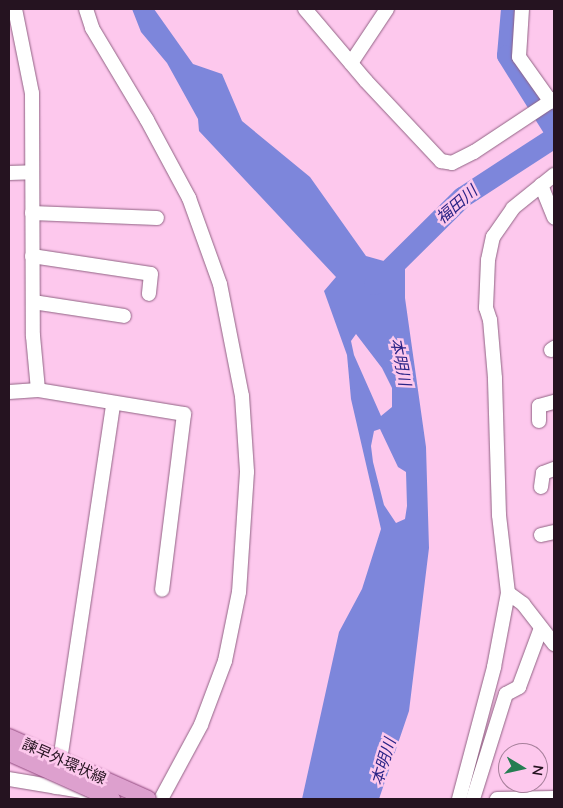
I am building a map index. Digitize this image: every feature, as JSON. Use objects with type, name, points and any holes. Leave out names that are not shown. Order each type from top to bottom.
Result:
[{"type":"main road","name":"諫早外環状線","points":[[9,737],[148,799]]},
{"type":"main road","name":"諫早外環状線","points":[[9,753],[108,797]]},
{"type":"street","points":[[15,9],[32,93],[32,256],[38,390]]},
{"type":"street","points":[[86,9],[92,28],[147,120],[189,198],[220,284],[242,396],[247,472],[239,592],[225,661],[200,725],[161,799]]},
{"type":"street","points":[[305,9],[351,63],[441,161],[452,163],[474,152],[552,100],[519,57],[522,9]]},
{"type":"street","points":[[351,63],[388,9]]},
{"type":"street","points":[[9,173],[32,172]]},
{"type":"street","points":[[459,799],[494,667],[508,594],[499,516],[495,378],[490,320],[486,308],[488,260],[493,237],[512,208],[554,175]]},
{"type":"street","points":[[541,185],[554,218]]},
{"type":"street","points":[[32,213],[157,218]]},
{"type":"street","points":[[32,256],[151,274],[149,294]]},
{"type":"street","points":[[33,302],[124,316]]},
{"type":"street","points":[[9,392],[38,390],[113,404],[184,414],[162,590]]},
{"type":"street","points":[[539,422],[539,406],[554,402]]},
{"type":"street","points":[[56,787],[113,404]]},
{"type":"street","points":[[541,487],[543,473],[554,470]]},
{"type":"street","points":[[508,594],[523,604],[554,644]]},
{"type":"street","points":[[473,799],[506,694],[519,687],[541,628]]},
{"type":"street","points":[[9,779],[108,797]]},
{"type":"street","points":[[497,799],[554,798]]},
{"type":"water","name":"本明川","points":[[132,9],[154,9],[193,64],[222,74],[242,121],[310,177],[366,256],[405,267],[405,298],[426,447],[429,548],[409,711],[379,799],[302,799],[339,632],[362,589],[381,529],[351,399],[347,355],[324,291],[336,277],[199,131],[198,119],[167,63],[141,32]],"holes":[[[356,334],[382,368],[392,388],[392,407],[381,416],[354,355],[351,341]],[[380,429],[398,467],[406,472],[407,506],[405,519],[396,523],[384,505],[373,462],[371,446],[374,431]]]},
{"type":"waterway","points":[[511,9],[507,55],[554,130]]},
{"type":"waterway","name":"福田川","points":[[374,284],[462,197],[554,137]]}]
